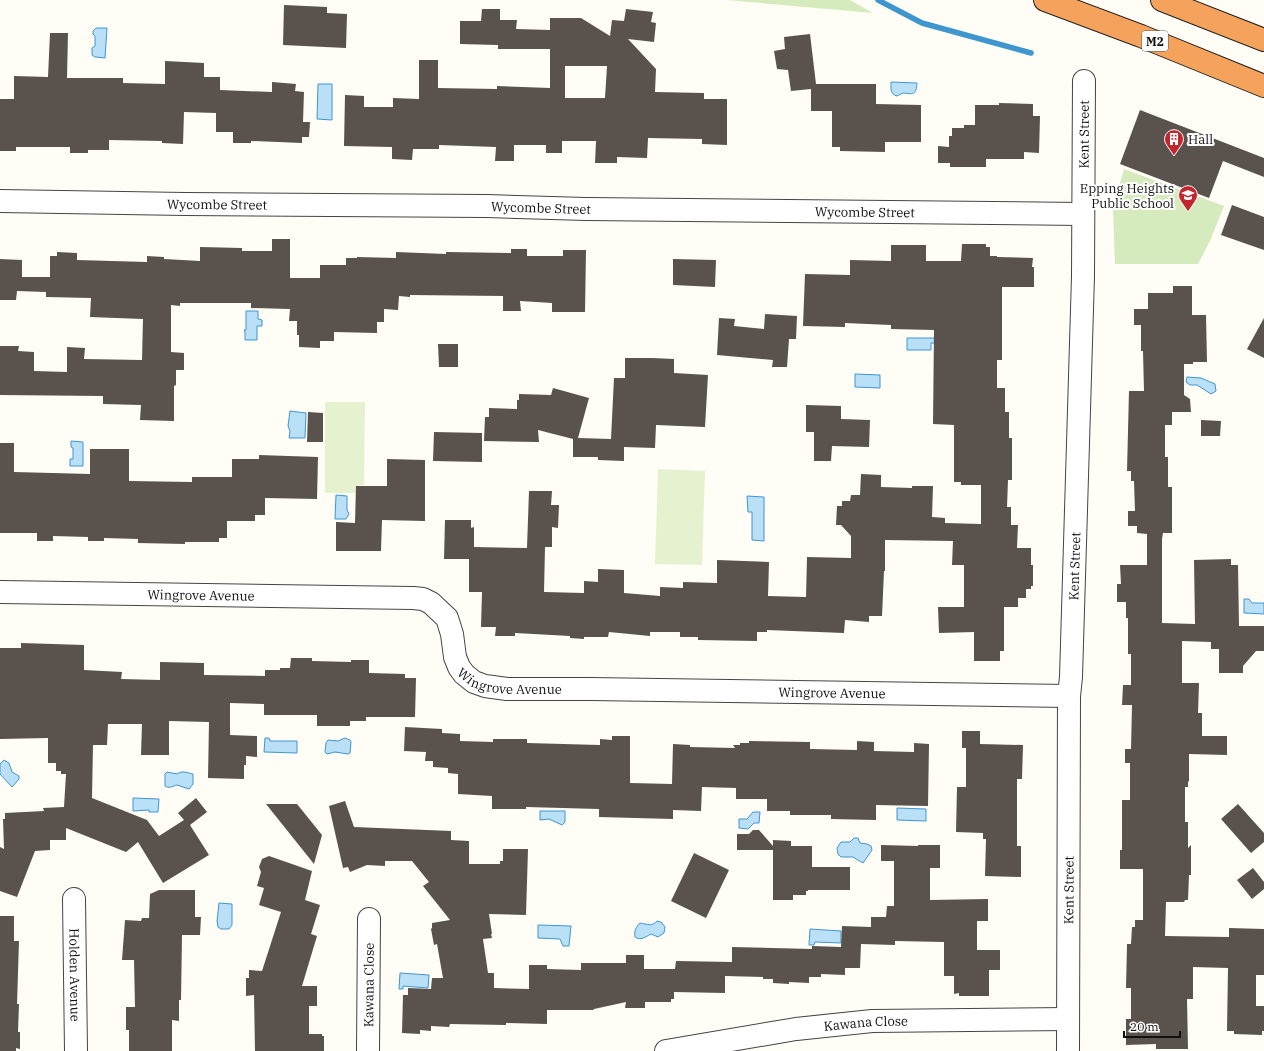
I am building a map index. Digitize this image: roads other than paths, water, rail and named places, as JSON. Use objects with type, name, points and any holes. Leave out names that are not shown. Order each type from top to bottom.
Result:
[{"type":"highway","name":"M2","points":[[1045,0],[1141,36],[1264,86]]},
{"type":"highway","points":[[1162,0],[1264,40]]},
{"type":"street","name":"Kent Street","points":[[1068,1051],[1069,696],[1072,669],[1082,299],[1084,81]]},
{"type":"street","name":"Wycombe Street","points":[[0,201],[1082,214]]},
{"type":"street","name":"Wingrove Avenue","points":[[0,592],[423,599],[431,603],[447,618],[452,634],[455,657],[464,674],[474,682],[485,686],[507,689],[1069,696]]},
{"type":"street","name":"Holden Avenue","points":[[74,899],[76,1051]]},
{"type":"street","name":"Kawana Close","points":[[368,1051],[369,919]]},
{"type":"street","name":"Kawana Close","points":[[666,1051],[796,1029],[872,1021],[1068,1019]]},
{"type":"water","points":[[96,28],[107,28],[105,58],[95,57],[92,55],[92,48],[95,46],[95,36],[93,31]]},
{"type":"water","points":[[891,82],[917,83],[916,90],[913,93],[903,93],[897,96],[892,93]]},
{"type":"water","points":[[318,84],[332,84],[332,120],[317,119]]},
{"type":"water","points":[[246,311],[258,311],[258,319],[262,320],[262,326],[257,326],[257,340],[245,340],[244,330],[246,330]]},
{"type":"water","points":[[907,338],[937,338],[937,343],[931,343],[931,350],[907,350]]},
{"type":"water","points":[[855,374],[880,375],[880,388],[855,387]]},
{"type":"water","points":[[1187,377],[1201,378],[1215,384],[1216,391],[1211,394],[1197,385],[1190,385],[1186,382]]},
{"type":"water","points":[[290,411],[306,413],[305,438],[289,438],[290,431],[288,426]]},
{"type":"water","points":[[71,441],[83,442],[83,466],[70,466],[70,459],[73,459],[73,448],[71,447]]},
{"type":"water","points":[[336,495],[347,496],[347,510],[349,514],[346,519],[335,519]]},
{"type":"water","points":[[747,496],[764,497],[764,541],[752,540],[752,512],[748,512]]},
{"type":"water","points":[[1244,599],[1249,599],[1252,603],[1264,603],[1264,614],[1244,613]]},
{"type":"water","points":[[265,738],[269,738],[270,741],[297,741],[297,753],[264,752]]},
{"type":"water","points":[[345,738],[351,742],[350,753],[335,752],[327,754],[325,752],[326,743],[328,740],[338,741]]},
{"type":"water","points":[[4,760],[9,763],[12,772],[19,776],[19,779],[12,787],[0,774],[0,764]]},
{"type":"water","points":[[167,772],[177,774],[185,772],[193,774],[193,784],[189,789],[177,785],[166,787],[165,774]]},
{"type":"water","points":[[133,798],[159,799],[158,812],[149,812],[149,810],[133,811]]},
{"type":"water","points":[[897,808],[926,809],[926,821],[897,820]]},
{"type":"water","points":[[540,811],[565,811],[565,822],[562,825],[549,819],[540,820]]},
{"type":"water","points":[[753,812],[760,812],[759,823],[754,823],[748,829],[739,828],[739,819],[747,819]]},
{"type":"water","points":[[854,838],[858,838],[860,843],[871,846],[872,850],[863,863],[853,857],[841,857],[838,854],[837,848],[841,842],[850,842]]},
{"type":"water","points":[[219,903],[232,904],[232,925],[229,929],[221,929],[218,927],[217,921]]},
{"type":"water","points":[[657,921],[661,922],[665,927],[664,933],[658,937],[651,934],[641,939],[635,937],[637,926],[640,923],[651,925]]},
{"type":"water","points":[[538,925],[571,926],[569,946],[563,946],[560,939],[538,938]]},
{"type":"water","points":[[810,929],[841,931],[841,943],[815,942],[814,945],[809,945]]},
{"type":"water","points":[[400,973],[429,975],[428,988],[403,986],[403,989],[399,989]]},
{"type":"waterway","points":[[878,0],[922,23],[1031,53]]},
{"type":"place","name":"Hall","points":[[1174,156]]},
{"type":"place","name":"Epping Heights Public School","points":[[1188,212]]}]
